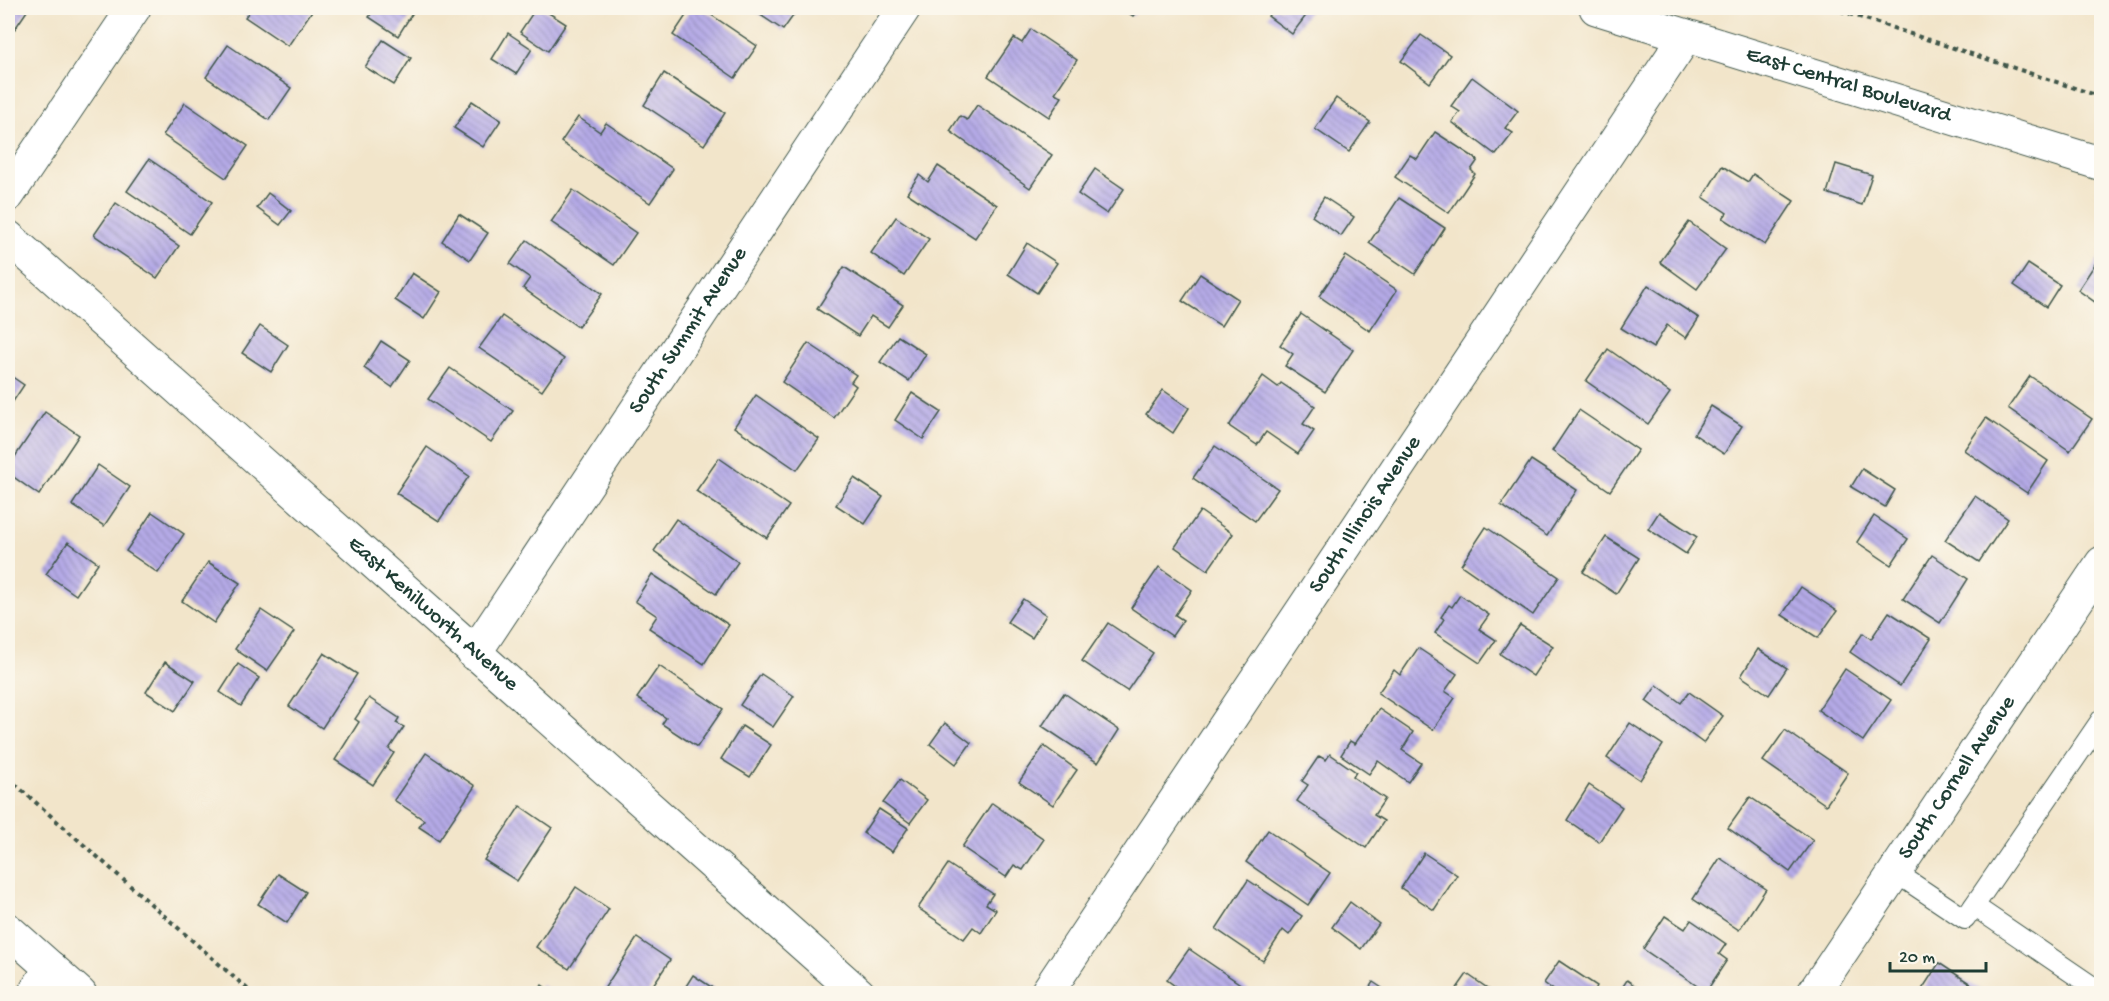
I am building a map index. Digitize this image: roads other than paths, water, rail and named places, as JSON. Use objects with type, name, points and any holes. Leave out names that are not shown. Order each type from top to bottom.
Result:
[{"type":"street","points":[[8,195],[134,8]]},
{"type":"street","name":"South Summit Avenue","points":[[474,654],[904,8]]},
{"type":"street","name":"East Central Boulevard","points":[[1596,8],[2102,164]]},
{"type":"street","name":"South Illinois Avenue","points":[[1046,993],[1686,36]]},
{"type":"street","name":"East Kenilworth Avenue","points":[[8,237],[474,654],[859,993]]},
{"type":"street","name":"South Cornell Avenue","points":[[1813,993],[2102,562]]},
{"type":"street","points":[[8,930],[42,981],[80,993]]},
{"type":"lane","points":[[1895,872],[1965,919],[2102,719]]},
{"type":"lane","points":[[1974,906],[2102,993]]}]
